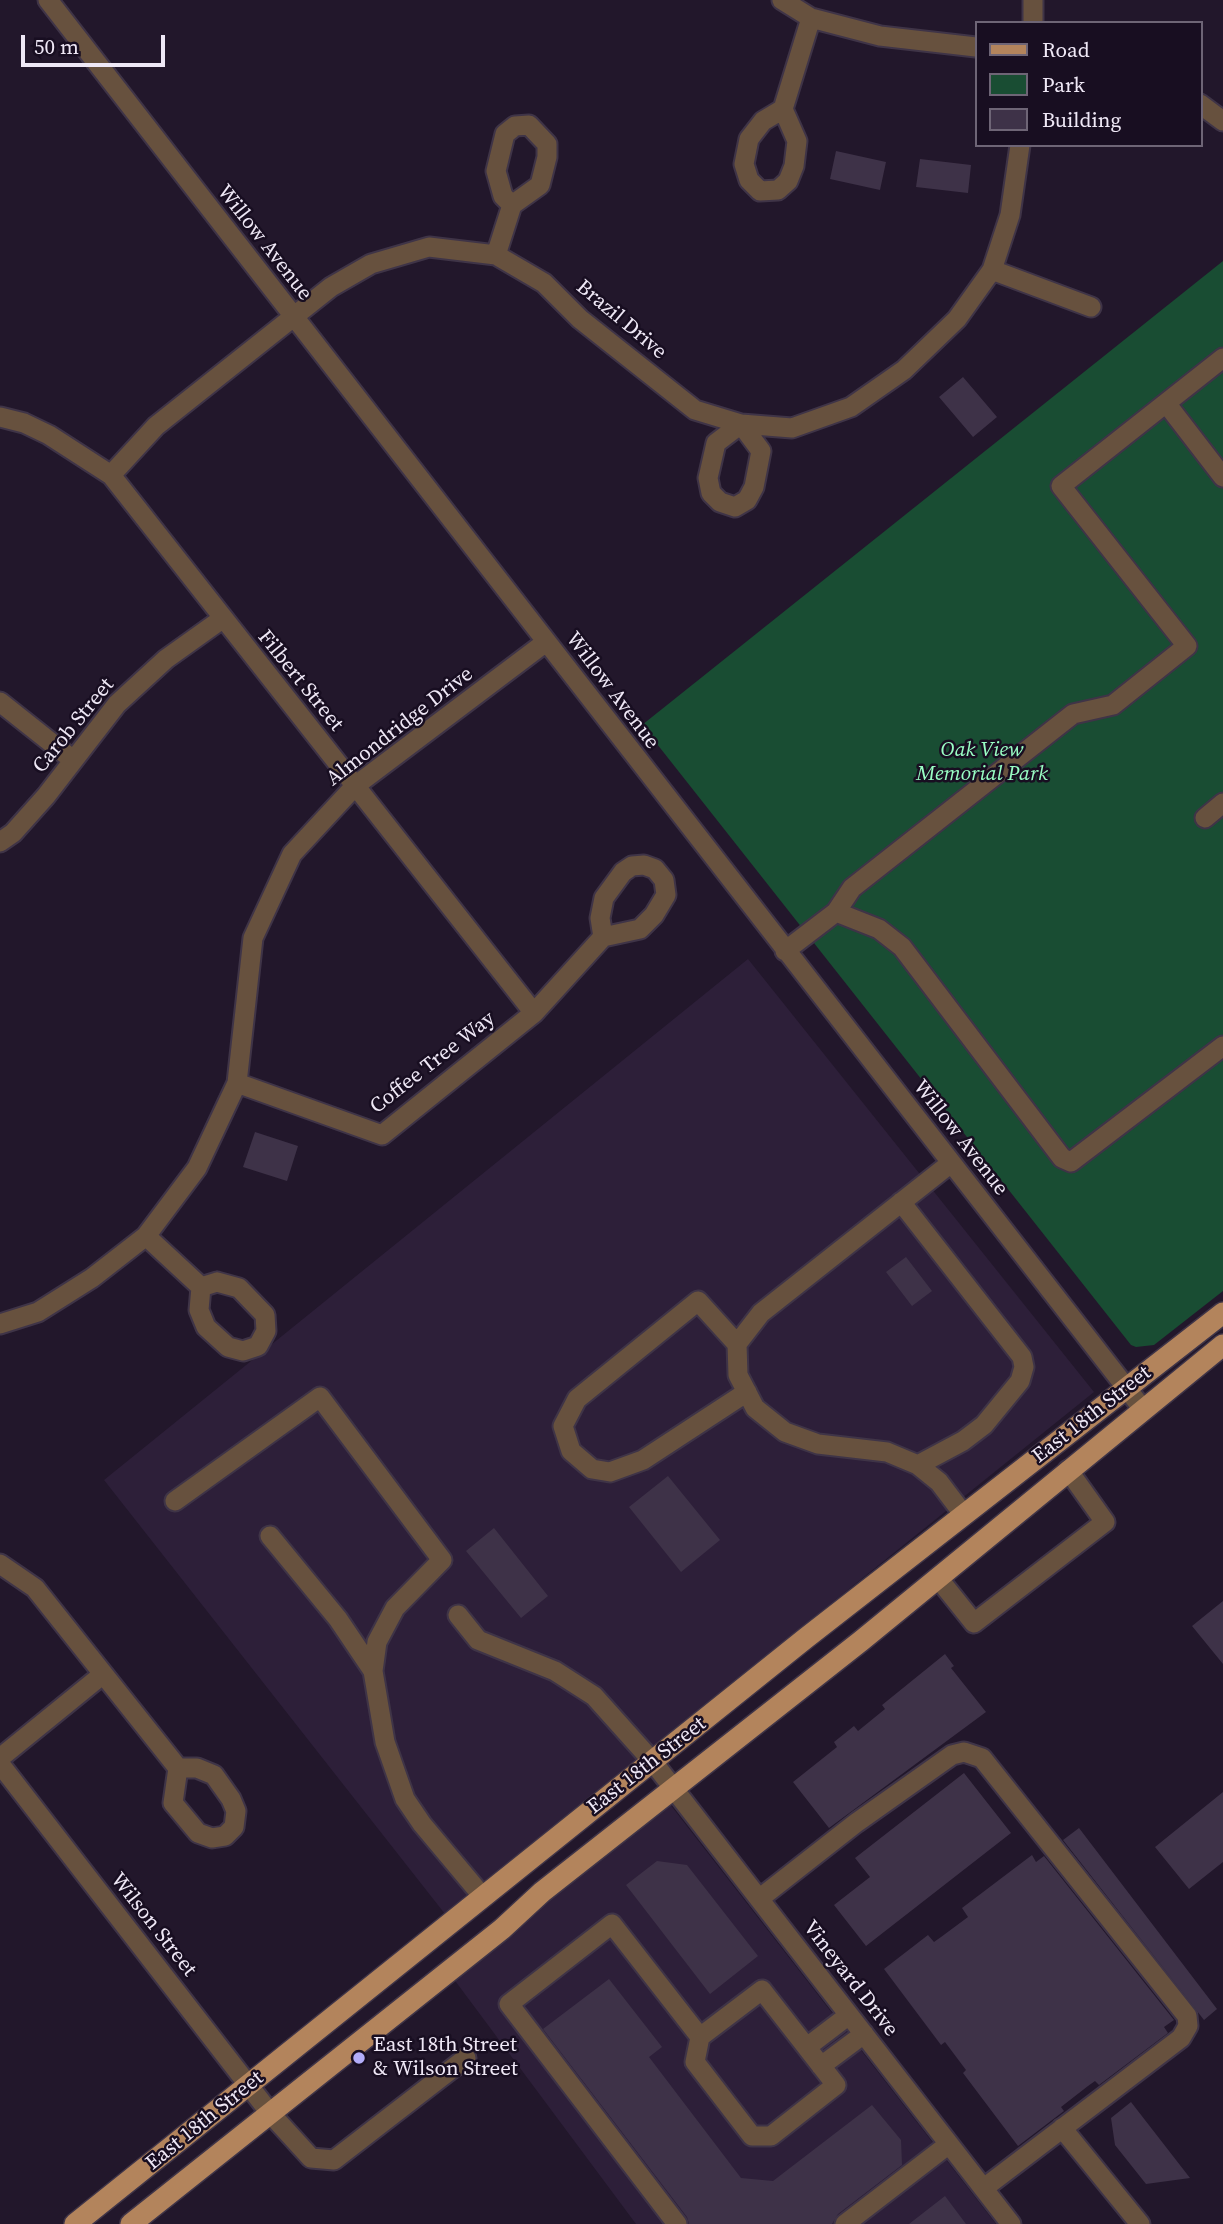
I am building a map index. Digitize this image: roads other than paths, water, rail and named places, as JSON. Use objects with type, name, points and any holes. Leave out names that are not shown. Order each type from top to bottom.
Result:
[{"type":"main road","name":"East 18th Street","points":[[75,2224],[964,1515],[1223,1313]]},
{"type":"main road","name":"East 18th Street","points":[[131,2224],[938,1578],[1142,1408],[1223,1345]]},
{"type":"street","name":"Willow Avenue","points":[[48,0],[1142,1408]]},
{"type":"street","points":[[782,0],[811,18],[880,36],[974,47]]},
{"type":"street","points":[[1033,0],[1033,21]]},
{"type":"street","points":[[783,109],[811,18]]},
{"type":"street","points":[[1202,105],[1223,121]]},
{"type":"street","name":"Brazil Drive","points":[[111,475],[156,426],[331,286],[371,264],[429,247],[496,255],[544,283],[580,319],[695,410],[741,425],[792,428],[851,407],[904,370],[957,319],[992,270],[1010,215],[1020,147]]},
{"type":"street","points":[[496,255],[512,205]]},
{"type":"street","points":[[992,270],[1091,307]]},
{"type":"street","points":[[785,951],[836,912],[852,888],[1073,714],[1113,705],[1187,646],[1061,486],[1223,358]]},
{"type":"street","points":[[1166,403],[1223,477]]},
{"type":"street","name":"Filbert Street","points":[[0,417],[24,423],[49,435],[111,475],[222,620],[534,1013]]},
{"type":"street","name":"Carob Street","points":[[0,842],[30,815],[117,704],[166,659],[222,620]]},
{"type":"street","name":"Almondridge Drive","points":[[0,1324],[38,1312],[92,1278],[146,1236],[197,1168],[237,1083],[253,938],[292,854],[355,786],[546,642]]},
{"type":"street","points":[[0,702],[73,760]]},
{"type":"street","points":[[1205,818],[1223,805]]},
{"type":"street","points":[[836,912],[879,929],[902,947],[1062,1158],[1071,1162],[1223,1045]]},
{"type":"street","points":[[534,1013],[603,937]]},
{"type":"street","name":"Coffee Tree Way","points":[[237,1083],[382,1135],[534,1013]]},
{"type":"street","points":[[951,1163],[761,1313],[737,1344],[738,1375],[755,1408],[785,1432],[818,1444],[887,1452],[918,1465],[939,1482],[964,1515]]},
{"type":"street","points":[[901,1202],[1022,1357],[1024,1367],[1020,1381],[984,1425],[963,1441],[918,1465]]},
{"type":"street","points":[[146,1236],[201,1287]]},
{"type":"street","points":[[737,1344],[698,1301],[577,1399],[563,1426],[571,1451],[592,1469],[610,1472],[643,1460],[747,1392]]},
{"type":"street","points":[[175,1501],[320,1397],[442,1560],[395,1608],[377,1642],[373,1671],[385,1742],[405,1799],[422,1824],[483,1897]]},
{"type":"street","points":[[938,1578],[974,1623],[1105,1522],[1068,1470]]},
{"type":"street","points":[[270,1536],[338,1619],[373,1671]]},
{"type":"street","points":[[0,1564],[35,1588],[178,1768]]},
{"type":"street","name":"Vineyard Drive","points":[[458,1615],[478,1640],[555,1671],[594,1696],[653,1762],[1011,2224]]},
{"type":"street","points":[[0,1758],[102,1675]]},
{"type":"street","points":[[759,1899],[856,1823],[951,1755],[964,1752],[982,1758],[1187,2016],[1188,2026],[1181,2038],[984,2188]]},
{"type":"street","name":"Wilson Street","points":[[0,1764],[248,2086],[312,2158],[334,2160],[466,2058]]},
{"type":"street","points":[[677,2224],[509,2004],[612,1924],[700,2037]]},
{"type":"street","points":[[762,1990],[807,2047],[836,2085],[771,2136],[752,2136],[695,2062],[700,2037],[762,1990]]},
{"type":"street","points":[[807,2047],[849,2015]]},
{"type":"street","points":[[821,2066],[864,2034]]},
{"type":"street","points":[[1062,2128],[1140,2224]]},
{"type":"street","points":[[845,2224],[949,2144]]},
{"type":"place","name":"East 18th Street & Wilson Street","points":[[359,2058]]},
{"type":"park label","name":"Oak View Memorial Park","points":[[982,763]]}]
